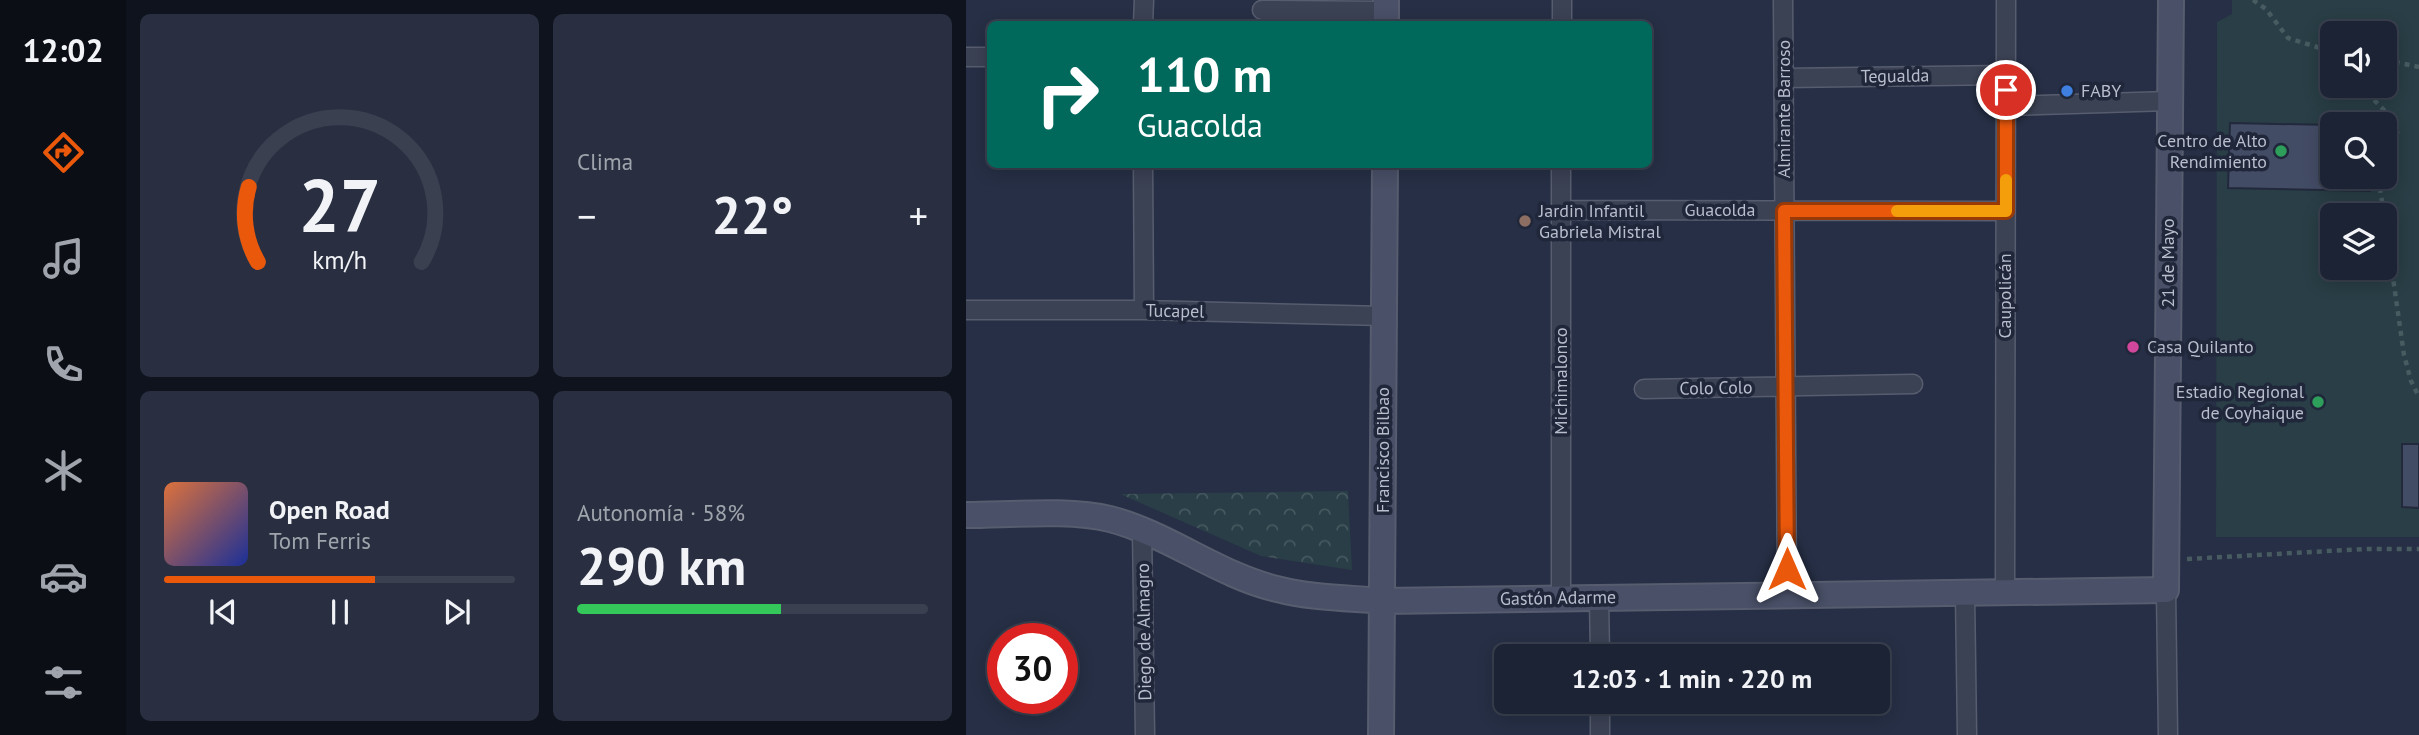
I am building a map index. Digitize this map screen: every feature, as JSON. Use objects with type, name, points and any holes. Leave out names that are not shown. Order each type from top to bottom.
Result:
[{"type":"street","points":[[1143,21],[1144,0]]},
{"type":"street","points":[[1562,0],[1562,21]]},
{"type":"street","name":"Almirante Barroso","points":[[1783,0],[1787,595]]},
{"type":"street","name":"Caupolicán","points":[[2005,593],[2006,0]]},
{"type":"street","name":"21 de Mayo","points":[[2168,735],[2165,590],[2171,0]]},
{"type":"street","points":[[1262,11],[1386,12]]},
{"type":"street","points":[[966,57],[987,57]]},
{"type":"street","name":"Tegualda","points":[[1784,78],[2006,75]]},
{"type":"street","points":[[2006,106],[2169,102]]},
{"type":"street","points":[[1143,168],[1144,310]]},
{"type":"street","name":"Francisco Bilbao","points":[[1381,735],[1385,168]]},
{"type":"street","name":"Michimalonco","points":[[1561,598],[1562,168]]},
{"type":"street","name":"Guacolda","points":[[1561,210],[2006,211]]},
{"type":"street","name":"Tucapel","points":[[966,310],[1144,310],[1384,316]]},
{"type":"street","name":"Colo Colo","points":[[1644,389],[1913,384]]},
{"type":"street","name":"Gastón Adarme","points":[[966,515],[1082,515],[1109,519],[1142,530],[1235,574],[1276,589],[1383,601],[2165,590]]},
{"type":"street","name":"Diego de Almagro","points":[[1142,530],[1145,735]]},
{"type":"street","points":[[1965,593],[1967,735]]},
{"type":"street","points":[[1599,598],[1600,644]]},
{"type":"street","points":[[1600,714],[1600,735]]},
{"type":"path","points":[[2253,0],[2266,9],[2288,38],[2320,48]]},
{"type":"path","points":[[2397,62],[2419,67]]},
{"type":"path","points":[[2372,98],[2384,110],[2398,134]]},
{"type":"path","points":[[2393,280],[2404,355],[2411,381],[2419,397]]},
{"type":"path","points":[[2166,560],[2364,549],[2419,549]]},
{"type":"green space","name":"Estadio Regional de Coyhaique","points":[[2232,0],[2419,0],[2419,537],[2216,537],[2217,22],[2232,14]]},
{"type":"green space","points":[[1348,491],[1352,570],[1261,556],[1120,494]]},
{"type":"building","name":"Centro de Alto Rendimiento","points":[[2230,123],[2320,125],[2320,189],[2370,191],[2228,188]]},
{"type":"building","points":[[2402,444],[2419,444],[2419,508],[2402,507]]},
{"type":"slow traffic","points":[[1897,211],[2006,211],[2006,180]]},
{"type":"place","name":"FABY","points":[[2067,91]]},
{"type":"place","name":"Centro de Alto Rendimiento","points":[[2281,151]]},
{"type":"place","name":"Jardin Infantil Gabriela Mistral","points":[[1525,221]]},
{"type":"place","name":"Casa Quilanto","points":[[2133,347]]},
{"type":"place","name":"Estadio Regional de Coyhaique","points":[[2318,402]]},
{"type":"route","points":[[1787,569],[1784,211],[2006,211],[2006,90]]}]
